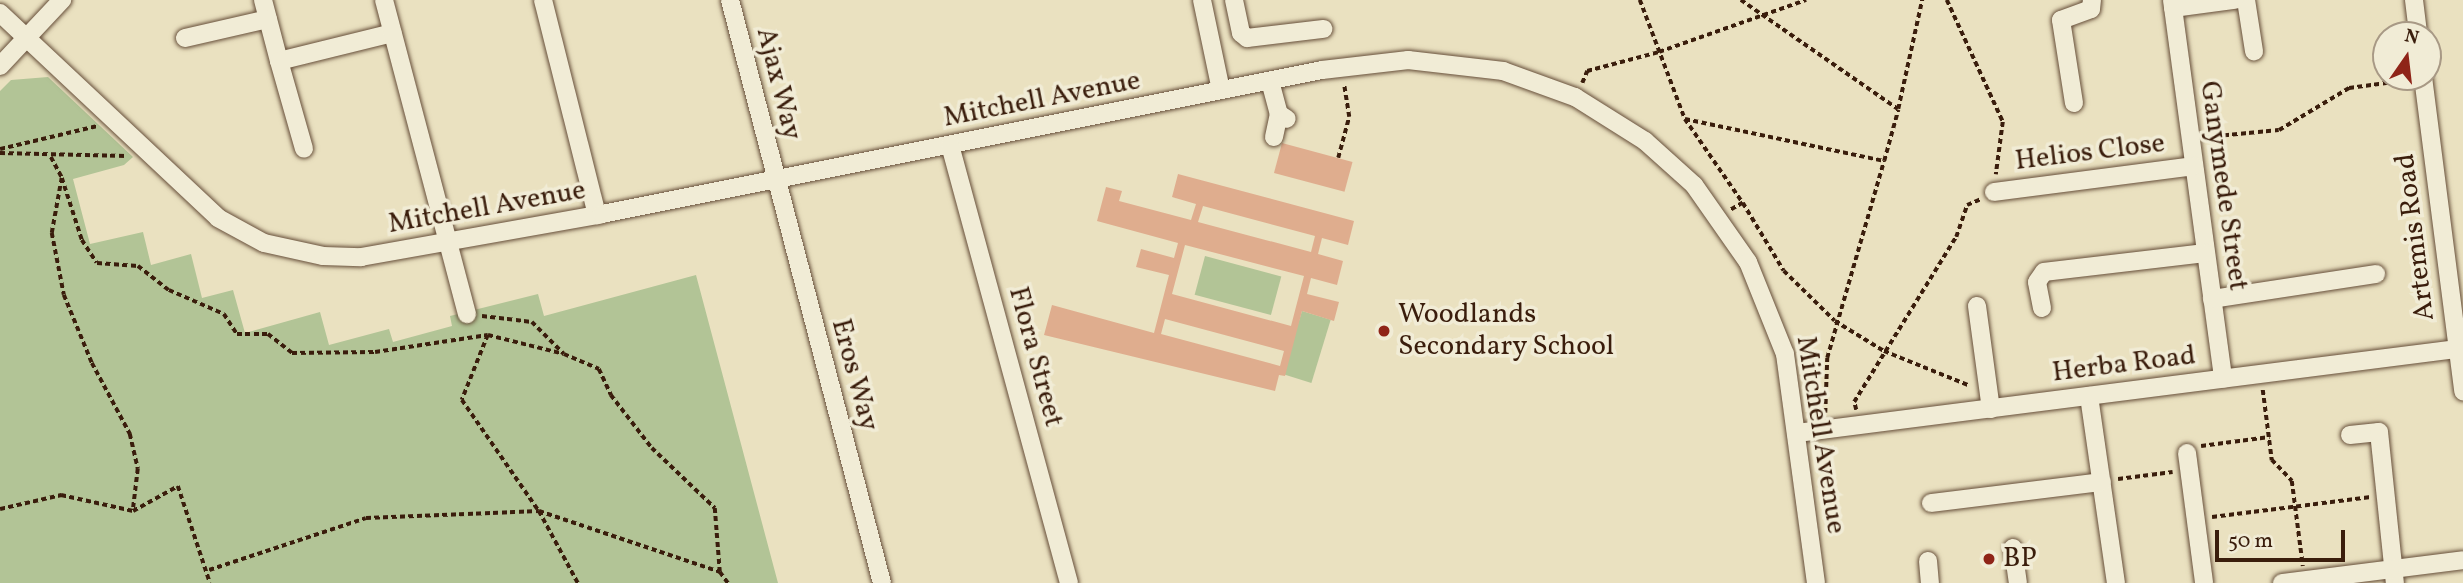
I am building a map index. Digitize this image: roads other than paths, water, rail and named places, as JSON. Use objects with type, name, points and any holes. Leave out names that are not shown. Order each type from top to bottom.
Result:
[{"type":"street","points":[[0,66],[62,0]]},
{"type":"street","points":[[263,0],[304,149]]},
{"type":"street","points":[[384,0],[467,314]]},
{"type":"street","points":[[543,0],[597,215]]},
{"type":"street","name":"Ajax Way","points":[[730,0],[775,180]]},
{"type":"street","points":[[1202,0],[1221,90]]},
{"type":"street","points":[[1234,0],[1241,33],[1247,38],[1323,29]]},
{"type":"street","points":[[2074,103],[2061,20],[2091,9],[2092,0]]},
{"type":"street","points":[[2172,4],[2246,0],[2254,51]]},
{"type":"street","points":[[2414,0],[2416,21]]},
{"type":"street","name":"Ganymede Street","points":[[2172,4],[2222,379]]},
{"type":"street","name":"Mitchell Avenue","points":[[0,13],[182,186],[249,237],[294,252],[348,257],[597,215],[1342,68],[1408,60],[1488,68],[1575,97],[1645,141],[1694,185],[1748,262],[1785,354],[1816,583]]},
{"type":"street","points":[[186,38],[268,19]]},
{"type":"street","points":[[279,61],[393,33]]},
{"type":"street","points":[[1270,81],[1283,116],[1274,137]]},
{"type":"street","name":"Artemis Road","points":[[2425,91],[2463,391]]},
{"type":"street","name":"Flora Street","points":[[950,145],[1069,583]]},
{"type":"street","name":"Helios Close","points":[[1994,192],[2193,166]]},
{"type":"street","name":"Eros Way","points":[[775,180],[882,583]]},
{"type":"street","points":[[2042,308],[2038,282],[2044,272],[2205,253]]},
{"type":"street","points":[[2212,299],[2376,274]]},
{"type":"street","points":[[1977,306],[1991,409]]},
{"type":"street","name":"Herba Road","points":[[1797,433],[2456,349]]},
{"type":"street","points":[[2089,396],[2116,583]]},
{"type":"street","points":[[2350,435],[2379,432],[2394,576]]},
{"type":"street","points":[[2188,462],[2204,583]]},
{"type":"street","points":[[1931,503],[2102,482]]},
{"type":"street","points":[[2013,548],[2018,583]]},
{"type":"street","points":[[2282,583],[2394,576],[2463,560]]},
{"type":"street","points":[[1928,561],[1930,583]]},
{"type":"place","name":"Woodlands Secondary School","points":[[1384,331]]},
{"type":"place","name":"BP","points":[[1989,559]]}]
